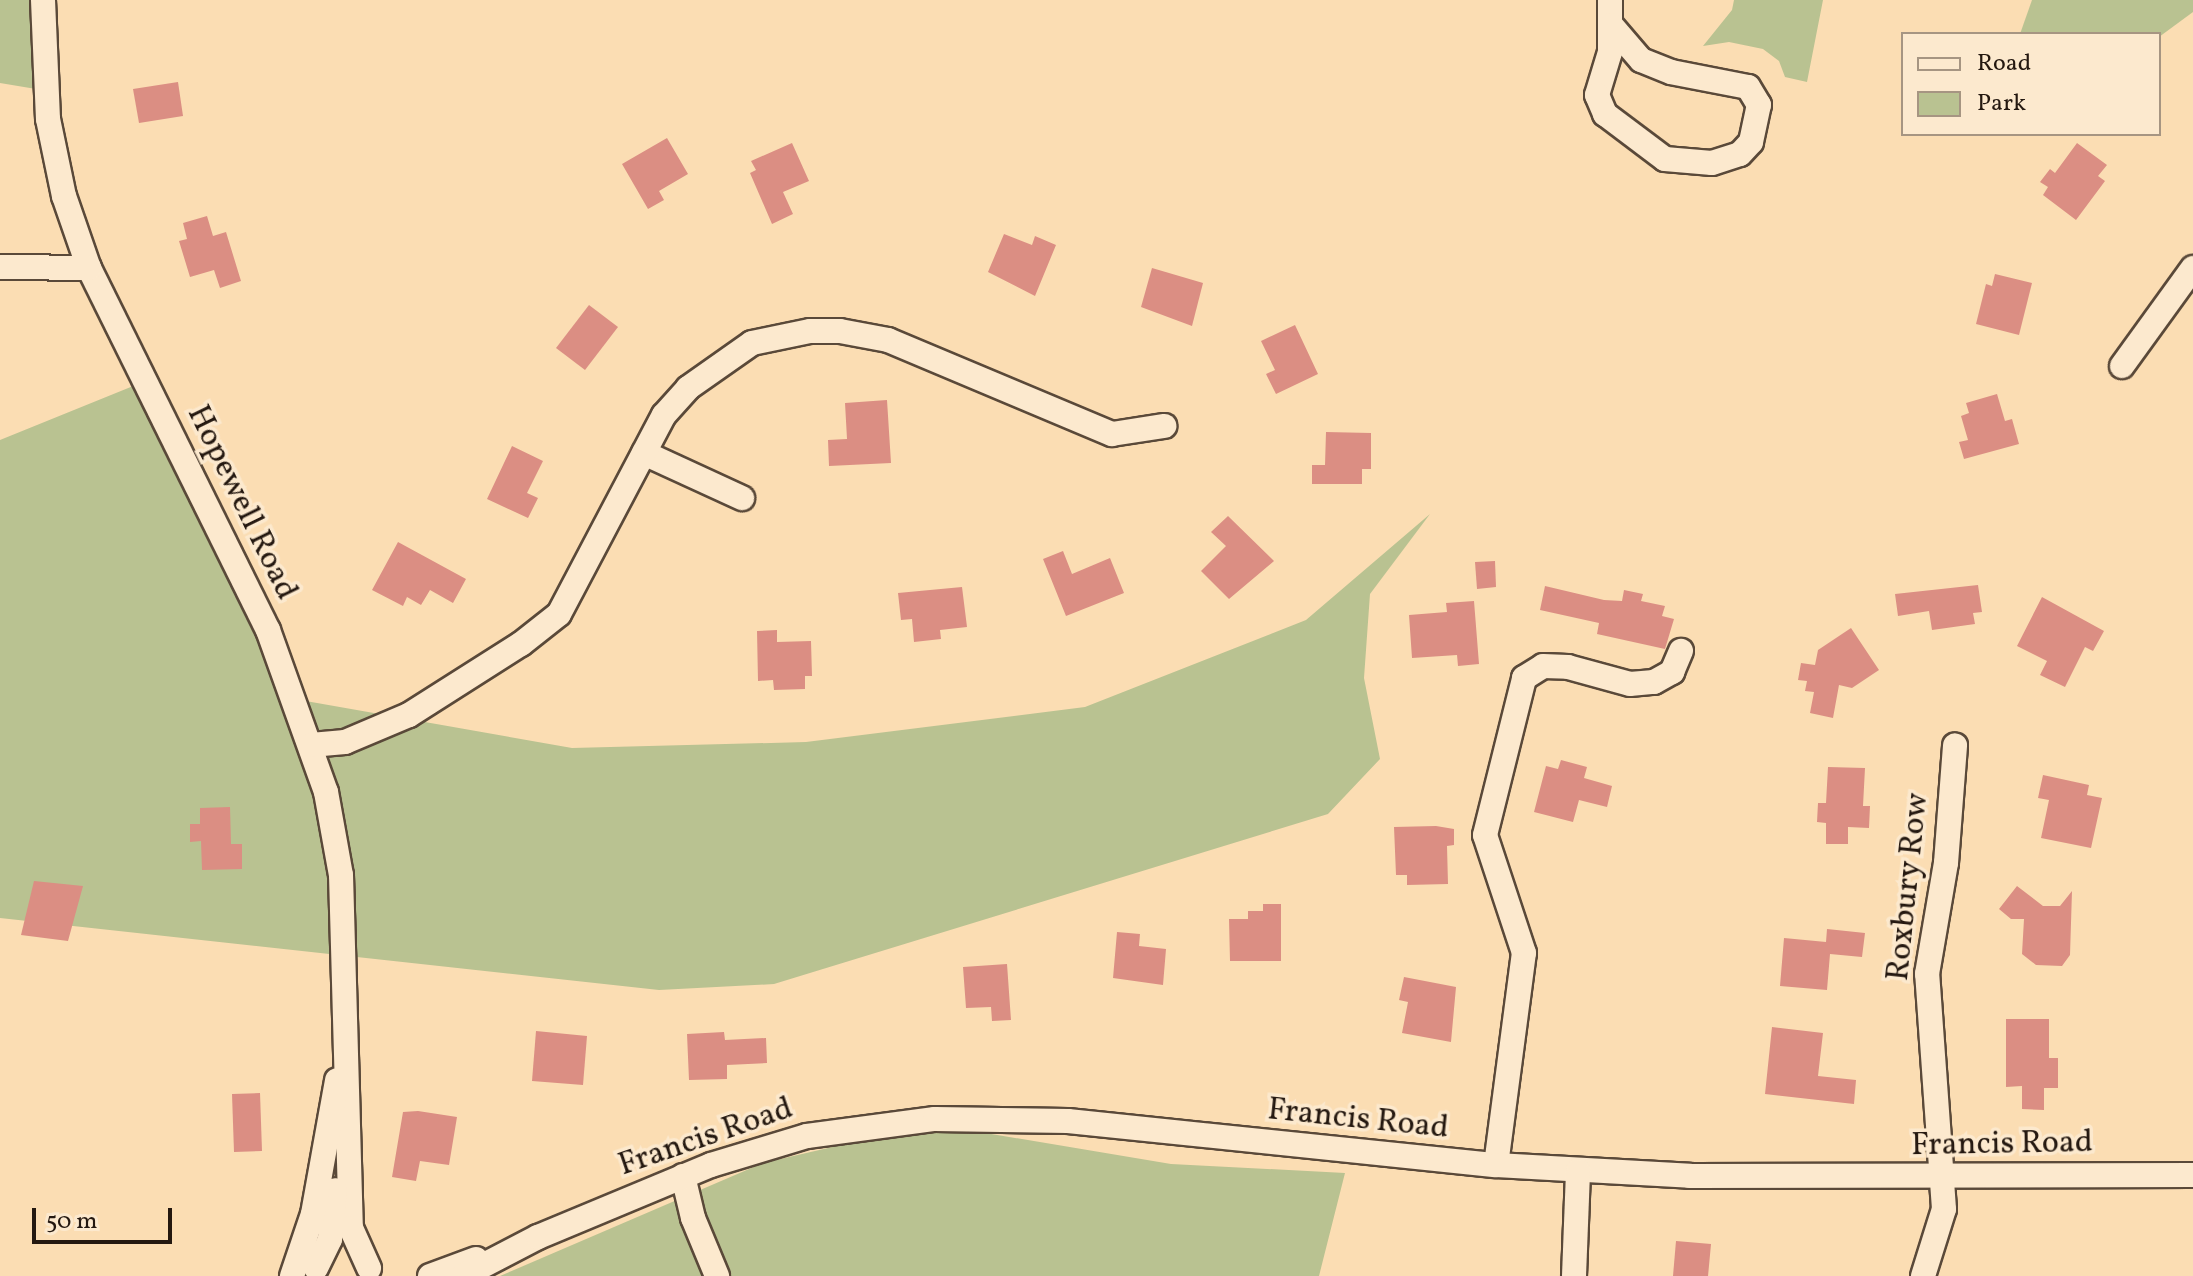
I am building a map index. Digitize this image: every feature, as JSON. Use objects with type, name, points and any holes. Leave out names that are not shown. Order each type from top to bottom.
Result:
[{"type":"street","name":"Hopewell Road","points":[[43,0],[48,119],[64,196],[89,268],[268,630],[326,792],[341,875],[351,1228],[372,1272]]},
{"type":"street","points":[[1610,0],[1611,25],[1597,95],[1605,114],[1665,159],[1712,163],[1740,154],[1751,142],[1759,105],[1748,87],[1683,75],[1641,60],[1611,25]]},
{"type":"street","points":[[0,267],[89,268]]},
{"type":"street","points":[[2122,366],[2193,268]]},
{"type":"street","points":[[311,745],[345,742],[409,715],[521,644],[559,614],[664,415],[688,388],[752,343],[810,331],[888,340],[1112,434],[1164,426]]},
{"type":"street","points":[[644,453],[742,498]]},
{"type":"street","points":[[1496,1165],[1524,953],[1485,835],[1524,678],[1543,666],[1568,667],[1630,684],[1654,682],[1672,672],[1681,651]]},
{"type":"street","name":"Roxbury Row","points":[[1923,1276],[1939,1238],[1943,1178],[1927,974],[1946,863],[1955,745]]},
{"type":"street","name":"Hopewell Road","points":[[312,1272],[333,1225],[337,1080],[344,1045]]},
{"type":"street","points":[[292,1276],[313,1214],[337,1080]]},
{"type":"street","name":"Francis Road","points":[[430,1276],[538,1237],[683,1176],[807,1136],[871,1124],[968,1118],[1084,1122],[1578,1171],[1943,1178],[2193,1175]]},
{"type":"street","points":[[1576,1273],[1578,1171]]},
{"type":"street","points":[[683,1176],[693,1218],[717,1276]]},
{"type":"street","name":"Francis Road","points":[[463,1276],[538,1237]]},
{"type":"street","points":[[312,1272],[342,1260],[372,1272]]},
{"type":"green space","points":[[0,0],[39,0],[36,89],[0,83]]},
{"type":"green space","points":[[1734,0],[1823,0],[1807,82],[1785,77],[1779,61],[1763,49],[1729,42],[1703,46],[1732,10]]},
{"type":"green space","points":[[2032,0],[2193,0],[2193,12],[2161,36],[2161,32],[2021,32]]},
{"type":"green space","points":[[148,380],[283,697],[572,748],[806,742],[1085,707],[1306,620],[1430,514],[1370,594],[1364,678],[1380,759],[1328,814],[774,984],[659,990],[0,918],[0,440]]},
{"type":"green space","points":[[932,1124],[1171,1164],[1345,1173],[1319,1276],[500,1276],[763,1163]]},
{"type":"building","points":[[178,82],[183,116],[139,123],[133,89]]},
{"type":"building","points":[[667,138],[688,174],[659,191],[664,200],[648,209],[622,164]]},
{"type":"building","points":[[792,143],[809,181],[783,192],[793,214],[772,224],[750,173],[756,170],[751,161]]},
{"type":"building","points":[[2077,143],[2107,165],[2098,176],[2105,181],[2076,220],[2043,195],[2048,187],[2040,182],[2050,169],[2055,173]]},
{"type":"building","points":[[207,216],[213,236],[226,232],[241,281],[220,288],[214,270],[190,277],[179,241],[187,239],[183,223]]},
{"type":"building","points":[[1004,234],[1032,245],[1035,236],[1056,245],[1035,296],[988,272]]},
{"type":"building","points":[[1152,268],[1203,283],[1192,326],[1141,307]]},
{"type":"building","points":[[1995,274],[2032,283],[2019,335],[1976,324],[1986,284],[1992,286]]},
{"type":"building","points":[[589,305],[618,327],[585,370],[556,348]]},
{"type":"building","points":[[1295,325],[1318,374],[1276,394],[1266,374],[1275,370],[1261,341]]},
{"type":"building","points":[[1997,394],[2005,421],[2012,419],[2019,444],[1964,459],[1959,442],[1968,440],[1961,416],[1969,413],[1966,403]]},
{"type":"building","points":[[887,400],[891,463],[829,466],[828,440],[847,439],[845,403]]},
{"type":"building","points":[[1326,432],[1371,433],[1371,469],[1362,469],[1362,484],[1312,484],[1312,465],[1325,465]]},
{"type":"building","points":[[512,446],[543,461],[527,493],[538,498],[528,518],[487,499]]},
{"type":"building","points":[[1228,516],[1274,561],[1229,599],[1201,571],[1226,546],[1211,532]]},
{"type":"building","points":[[398,542],[466,579],[453,603],[430,590],[421,605],[407,597],[403,606],[372,590]]},
{"type":"building","points":[[1063,551],[1072,574],[1110,558],[1124,593],[1066,616],[1043,559]]},
{"type":"building","points":[[1495,561],[1496,587],[1477,589],[1475,562]]},
{"type":"building","points":[[1978,585],[1982,612],[1973,613],[1975,624],[1932,630],[1929,611],[1898,616],[1895,594]]},
{"type":"building","points":[[1545,586],[1604,600],[1622,601],[1624,590],[1643,594],[1641,601],[1665,606],[1662,616],[1674,619],[1665,649],[1597,634],[1599,623],[1540,610]]},
{"type":"building","points":[[962,587],[967,627],[940,630],[941,639],[914,642],[912,619],[901,620],[898,593]]},
{"type":"building","points":[[2042,597],[2104,631],[2093,651],[2085,647],[2065,687],[2040,675],[2047,661],[2017,646]]},
{"type":"building","points":[[1474,601],[1479,664],[1458,666],[1457,655],[1412,658],[1409,615],[1447,612],[1446,603]]},
{"type":"building","points":[[1851,628],[1879,670],[1852,688],[1839,685],[1833,718],[1810,713],[1814,692],[1805,691],[1807,681],[1798,680],[1801,663],[1815,665],[1818,650]]},
{"type":"building","points":[[777,630],[777,642],[811,641],[812,676],[805,676],[805,689],[774,690],[773,680],[758,681],[757,631]]},
{"type":"building","points":[[1561,760],[1587,767],[1584,778],[1612,786],[1607,807],[1579,800],[1573,822],[1534,812],[1546,766],[1558,769]]},
{"type":"building","points":[[1828,767],[1865,768],[1863,806],[1870,806],[1869,828],[1848,827],[1848,844],[1826,844],[1826,823],[1817,822],[1818,803],[1826,803]]},
{"type":"building","points":[[2043,775],[2089,785],[2087,795],[2102,798],[2091,848],[2041,838],[2049,800],[2038,798]]},
{"type":"building","points":[[230,807],[231,844],[242,844],[242,869],[202,870],[201,841],[190,842],[190,824],[200,824],[200,808]]},
{"type":"building","points":[[1394,827],[1454,829],[1454,845],[1447,846],[1448,884],[1407,885],[1407,875],[1396,875]]},
{"type":"building","points":[[34,881],[83,886],[68,941],[21,935]]},
{"type":"building","points":[[2017,886],[2043,906],[2060,906],[2072,891],[2070,955],[2062,966],[2036,965],[2022,954],[2024,919],[2011,919],[1999,909]]},
{"type":"building","points":[[1263,904],[1281,904],[1281,961],[1230,961],[1229,919],[1248,919],[1248,911],[1263,911]]},
{"type":"building","points":[[1827,929],[1865,933],[1862,957],[1830,954],[1827,990],[1780,986],[1784,938],[1826,942]]},
{"type":"building","points":[[1117,932],[1140,934],[1139,946],[1166,949],[1163,985],[1113,978]]},
{"type":"building","points":[[1007,964],[1011,1020],[992,1021],[991,1007],[966,1008],[963,967]]},
{"type":"building","points":[[1404,977],[1456,987],[1451,1042],[1402,1033],[1408,1002],[1399,1000]]},
{"type":"building","points":[[2006,1019],[2049,1019],[2049,1058],[2058,1058],[2058,1088],[2044,1088],[2044,1110],[2022,1109],[2022,1086],[2006,1087]]},
{"type":"building","points":[[1772,1027],[1823,1033],[1818,1076],[1856,1080],[1854,1104],[1765,1094]]},
{"type":"building","points":[[536,1031],[587,1036],[583,1085],[532,1081]]},
{"type":"building","points":[[724,1032],[725,1040],[766,1038],[767,1063],[727,1065],[727,1079],[689,1080],[687,1034]]},
{"type":"building","points":[[260,1093],[262,1151],[234,1152],[232,1094]]},
{"type":"building","points":[[403,1112],[457,1117],[449,1165],[420,1161],[416,1181],[392,1177]]},
{"type":"building","points":[[1676,1241],[1711,1244],[1708,1276],[1673,1276]]}]
